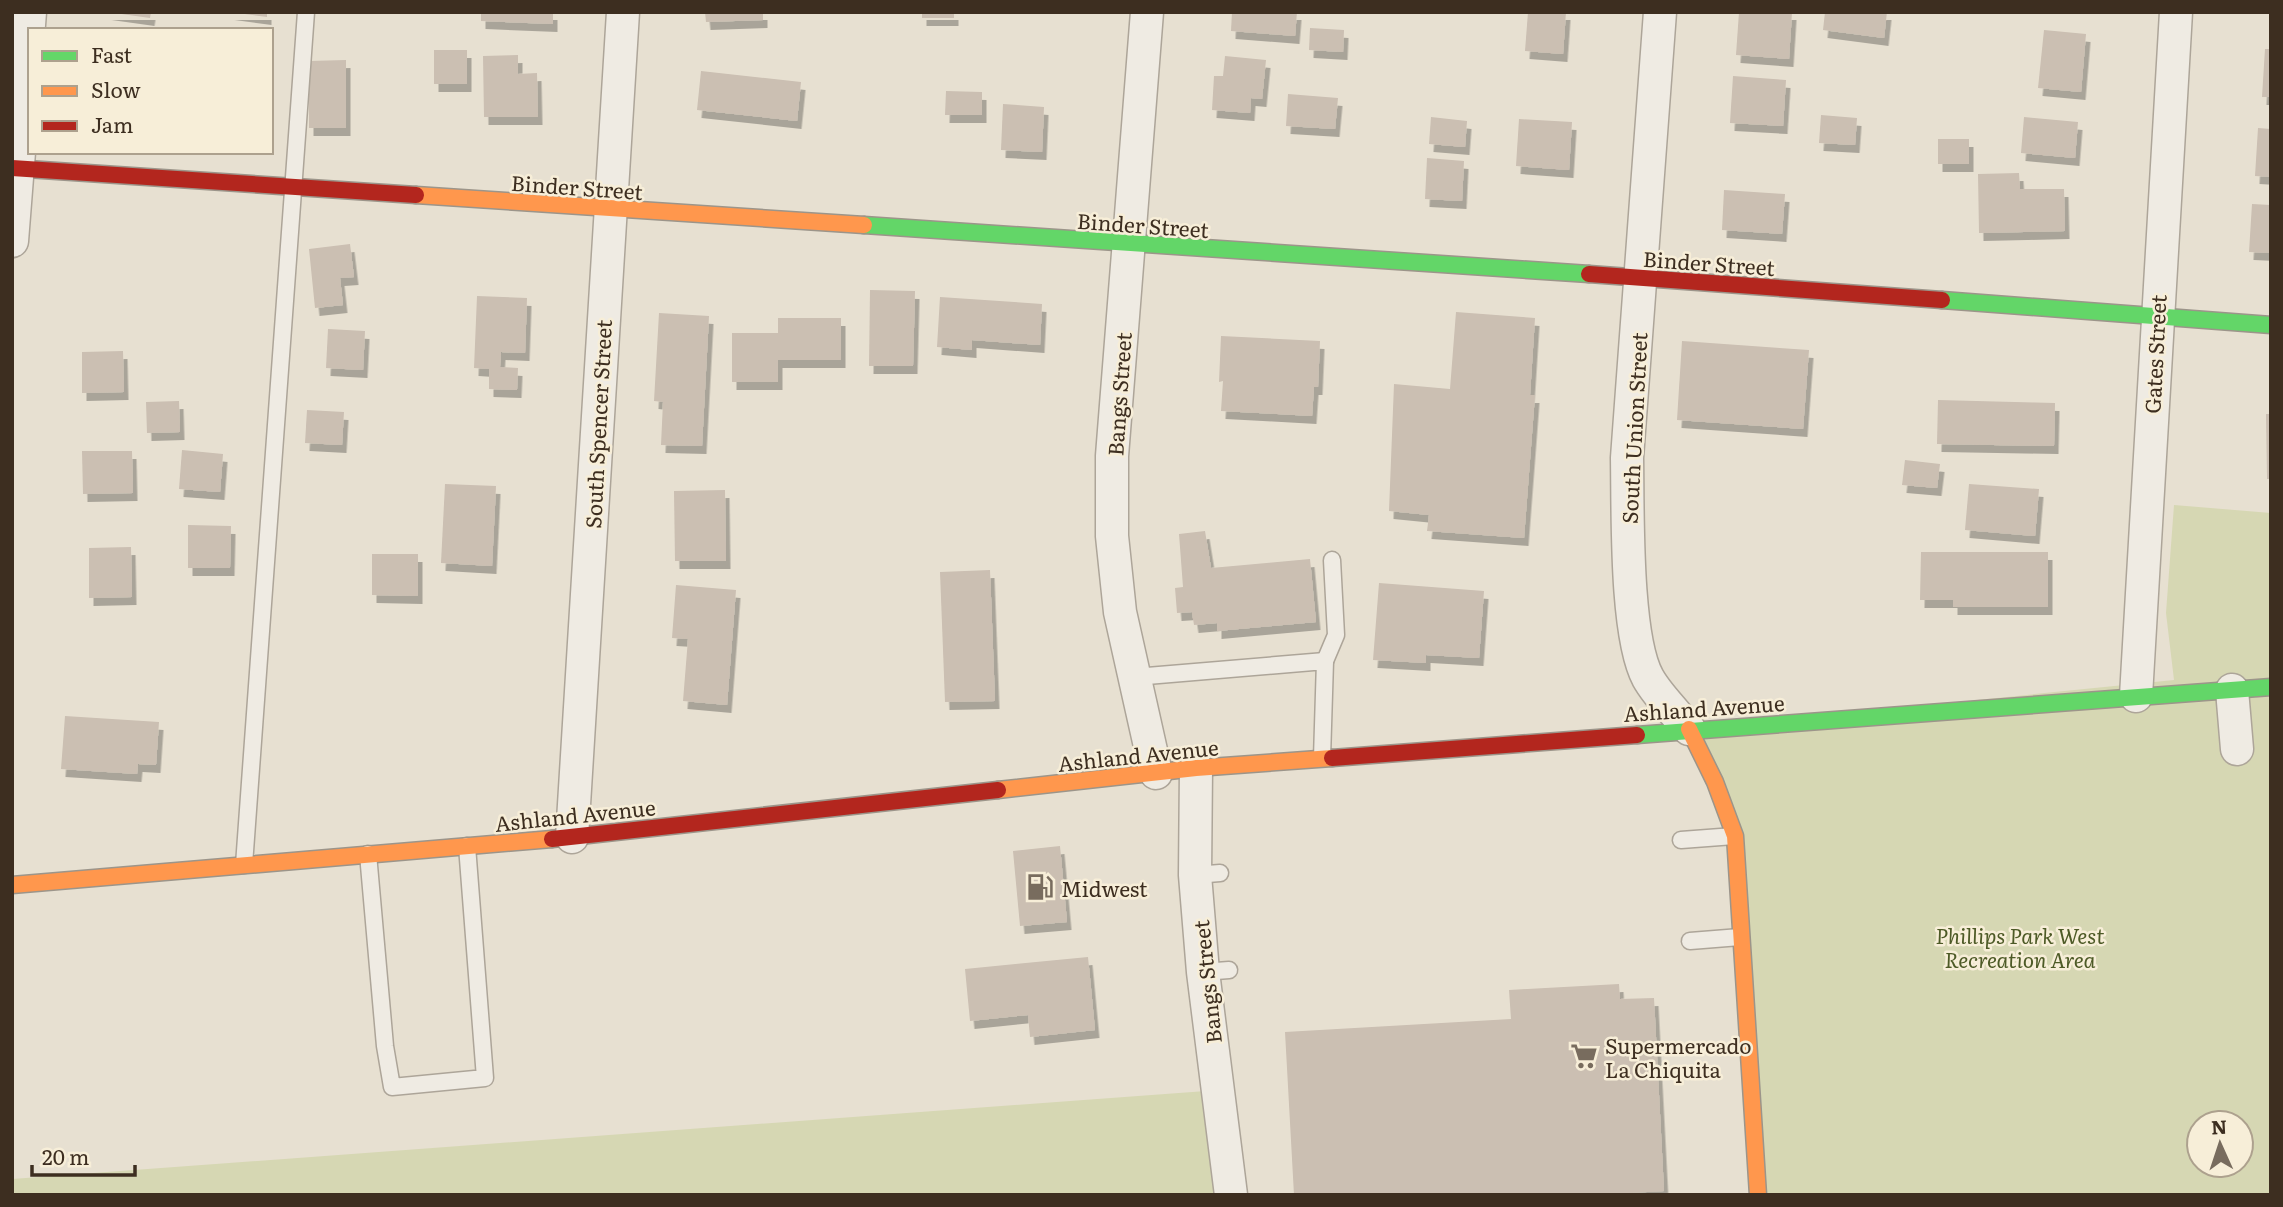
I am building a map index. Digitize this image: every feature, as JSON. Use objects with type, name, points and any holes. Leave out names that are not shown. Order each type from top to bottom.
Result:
[{"type":"street","name":"South Spencer Street","points":[[572,837],[623,12]]},
{"type":"street","name":"Bangs Street","points":[[1147,12],[1112,456],[1112,536],[1120,612],[1156,773]]},
{"type":"street","name":"South Union Street","points":[[1660,12],[1627,458],[1628,530],[1636,641],[1648,678],[1689,729],[1715,782],[1735,836],[1758,1195]]},
{"type":"street","name":"Gates Street","points":[[2136,696],[2156,316],[2176,12]]},
{"type":"street","points":[[12,241],[15,169],[28,33]]},
{"type":"street","name":"Binder Street","points":[[15,169],[60,169],[609,209],[1641,278],[2271,325]]},
{"type":"street","name":"Ashland Avenue","points":[[12,885],[572,837],[1196,768],[1689,729],[2271,688]]},
{"type":"street","points":[[2232,690],[2237,749]]},
{"type":"street","name":"Bangs Street","points":[[1196,768],[1216,971],[1231,1195]]},
{"type":"lane","points":[[244,865],[306,12]]},
{"type":"lane","points":[[1322,758],[1325,661],[1336,635],[1332,560]]},
{"type":"lane","points":[[1135,677],[1325,661]]},
{"type":"lane","points":[[1681,840],[1735,836]]},
{"type":"lane","points":[[368,854],[385,1046],[392,1087],[485,1078],[467,846]]},
{"type":"lane","points":[[1689,941],[1740,937]]},
{"type":"green space","name":"Phillips Park West Recreation Area","points":[[2174,505],[2271,513],[2271,1195],[1758,1195],[1735,836],[1689,729],[2174,680],[2166,613]]},
{"type":"green space","points":[[1233,1089],[1243,1195],[12,1195],[12,1179]]},
{"type":"building","points":[[107,12],[151,12],[150,18]]},
{"type":"building","points":[[230,12],[267,12],[267,17]]},
{"type":"building","points":[[481,12],[553,12],[553,24],[481,21]]},
{"type":"building","points":[[705,12],[763,12],[763,20],[706,22]]},
{"type":"building","points":[[922,12],[954,12],[954,18],[922,18]]},
{"type":"building","points":[[1232,12],[1297,12],[1295,36],[1231,31]]},
{"type":"building","points":[[1528,12],[1566,12],[1563,54],[1525,51]]},
{"type":"building","points":[[1739,12],[1792,12],[1789,59],[1736,55]]},
{"type":"building","points":[[1825,12],[1887,12],[1884,38],[1823,30]]},
{"type":"building","points":[[1310,28],[1344,30],[1343,52],[1309,50]]},
{"type":"building","points":[[2044,30],[2086,34],[2081,92],[2038,88]]},
{"type":"building","points":[[2265,49],[2271,49],[2271,97],[2262,97]]},
{"type":"building","points":[[434,50],[467,50],[467,84],[434,84]]},
{"type":"building","points":[[518,55],[518,74],[537,73],[538,117],[484,117],[483,56]]},
{"type":"building","points":[[1225,56],[1266,60],[1262,99],[1251,98],[1250,113],[1212,110],[1214,76],[1223,76]]},
{"type":"building","points":[[346,60],[346,128],[309,128],[309,61]]},
{"type":"building","points":[[701,71],[801,82],[797,121],[697,110]]},
{"type":"building","points":[[1733,76],[1786,80],[1783,126],[1730,123]]},
{"type":"building","points":[[946,91],[982,92],[982,115],[945,115]]},
{"type":"building","points":[[1288,94],[1338,98],[1335,129],[1286,126]]},
{"type":"building","points":[[1003,104],[1044,107],[1042,152],[1001,150]]},
{"type":"building","points":[[1821,115],[1857,118],[1855,145],[1819,143]]},
{"type":"building","points":[[1431,117],[1467,121],[1465,147],[1429,144]]},
{"type":"building","points":[[2024,117],[2078,122],[2075,158],[2021,153]]},
{"type":"building","points":[[1519,119],[1572,122],[1569,170],[1516,166]]},
{"type":"building","points":[[2258,128],[2271,129],[2271,177],[2255,176]]},
{"type":"building","points":[[1938,139],[1969,139],[1969,164],[1938,164]]},
{"type":"building","points":[[1427,158],[1464,161],[1462,201],[1425,199]]},
{"type":"building","points":[[2019,173],[2020,189],[2064,189],[2065,231],[1979,233],[1978,174]]},
{"type":"building","points":[[1724,190],[1785,194],[1782,234],[1722,230]]},
{"type":"building","points":[[2252,204],[2271,205],[2271,253],[2249,252]]},
{"type":"building","points":[[350,244],[354,277],[340,278],[343,305],[315,308],[309,249]]},
{"type":"building","points":[[870,290],[915,291],[913,366],[869,366]]},
{"type":"building","points":[[477,296],[527,298],[525,353],[501,352],[500,367],[518,368],[517,390],[489,389],[489,369],[474,368]]},
{"type":"building","points":[[940,297],[1042,304],[1040,345],[972,340],[972,350],[937,347]]},
{"type":"building","points":[[1456,312],[1535,318],[1530,395],[1535,395],[1524,538],[1427,531],[1429,515],[1389,511],[1394,384],[1450,389]]},
{"type":"building","points":[[659,313],[709,316],[702,446],[661,445],[663,402],[654,401]]},
{"type":"building","points":[[778,318],[841,318],[841,360],[778,360],[778,382],[732,382],[732,333],[778,333]]},
{"type":"building","points":[[328,329],[365,331],[363,370],[326,368]]},
{"type":"building","points":[[1221,336],[1320,341],[1318,387],[1314,387],[1312,416],[1221,411]]},
{"type":"building","points":[[1682,341],[1809,350],[1803,429],[1677,420]]},
{"type":"building","points":[[123,351],[124,392],[82,393],[82,352]]},
{"type":"building","points":[[1938,400],[2055,403],[2054,446],[1937,444]]},
{"type":"building","points":[[179,401],[180,432],[147,433],[146,402]]},
{"type":"building","points":[[307,410],[344,412],[342,445],[305,443]]},
{"type":"building","points":[[2266,414],[2271,414],[2271,479],[2267,479]]},
{"type":"building","points":[[182,450],[223,454],[220,492],[179,489]]},
{"type":"building","points":[[82,451],[132,451],[133,493],[83,494]]},
{"type":"building","points":[[1905,460],[1940,464],[1937,488],[1902,485]]},
{"type":"building","points":[[445,484],[496,486],[492,566],[441,563]]},
{"type":"building","points":[[1969,484],[2039,489],[2035,536],[1965,530]]},
{"type":"building","points":[[725,490],[726,561],[675,561],[674,491]]},
{"type":"building","points":[[188,525],[231,526],[230,568],[188,568]]},
{"type":"building","points":[[1205,531],[1211,568],[1310,559],[1316,622],[1217,631],[1217,623],[1194,625],[1192,612],[1177,613],[1175,588],[1183,587],[1179,534]]},
{"type":"building","points":[[131,547],[132,597],[89,598],[89,548]]},
{"type":"building","points":[[1921,552],[2048,552],[2048,607],[1953,607],[1953,600],[1920,600]]},
{"type":"building","points":[[372,554],[418,554],[418,596],[372,595]]},
{"type":"building","points":[[990,570],[995,701],[945,702],[940,572]]},
{"type":"building","points":[[1379,583],[1484,591],[1479,658],[1426,655],[1426,663],[1373,660]]},
{"type":"building","points":[[676,585],[736,590],[727,705],[683,701],[688,639],[672,638]]},
{"type":"building","points":[[65,716],[159,722],[156,765],[138,764],[137,774],[61,769]]},
{"type":"building","name":"Midwest","points":[[1060,846],[1067,922],[1020,926],[1013,851]]},
{"type":"building","points":[[1088,957],[1095,1030],[1030,1037],[1028,1015],[970,1021],[965,969]]},
{"type":"building","points":[[1619,984],[1620,999],[1654,998],[1664,1191],[1594,1195],[1294,1195],[1285,1032],[1511,1019],[1509,990]]},
{"type":"traffic: fast","points":[[864,225],[1589,274]]},
{"type":"traffic: fast","points":[[1942,300],[2271,325]]},
{"type":"traffic: fast","points":[[1637,735],[2271,687]]},
{"type":"traffic: slow","points":[[416,195],[864,225]]},
{"type":"traffic: slow","points":[[1689,729],[1715,782],[1735,836],[1758,1195]]},
{"type":"traffic: slow","points":[[998,790],[1196,768],[1332,758]]},
{"type":"traffic: slow","points":[[12,885],[552,839]]},
{"type":"traffic: jam","points":[[12,168],[416,195]]},
{"type":"traffic: jam","points":[[1589,274],[1942,300]]},
{"type":"traffic: jam","points":[[1332,758],[1637,735]]},
{"type":"traffic: jam","points":[[552,839],[998,790]]},
{"type":"place","name":"Midwest","points":[[1040,887]]},
{"type":"place","name":"Supermercado La Chiquita","points":[[1584,1056]]}]
